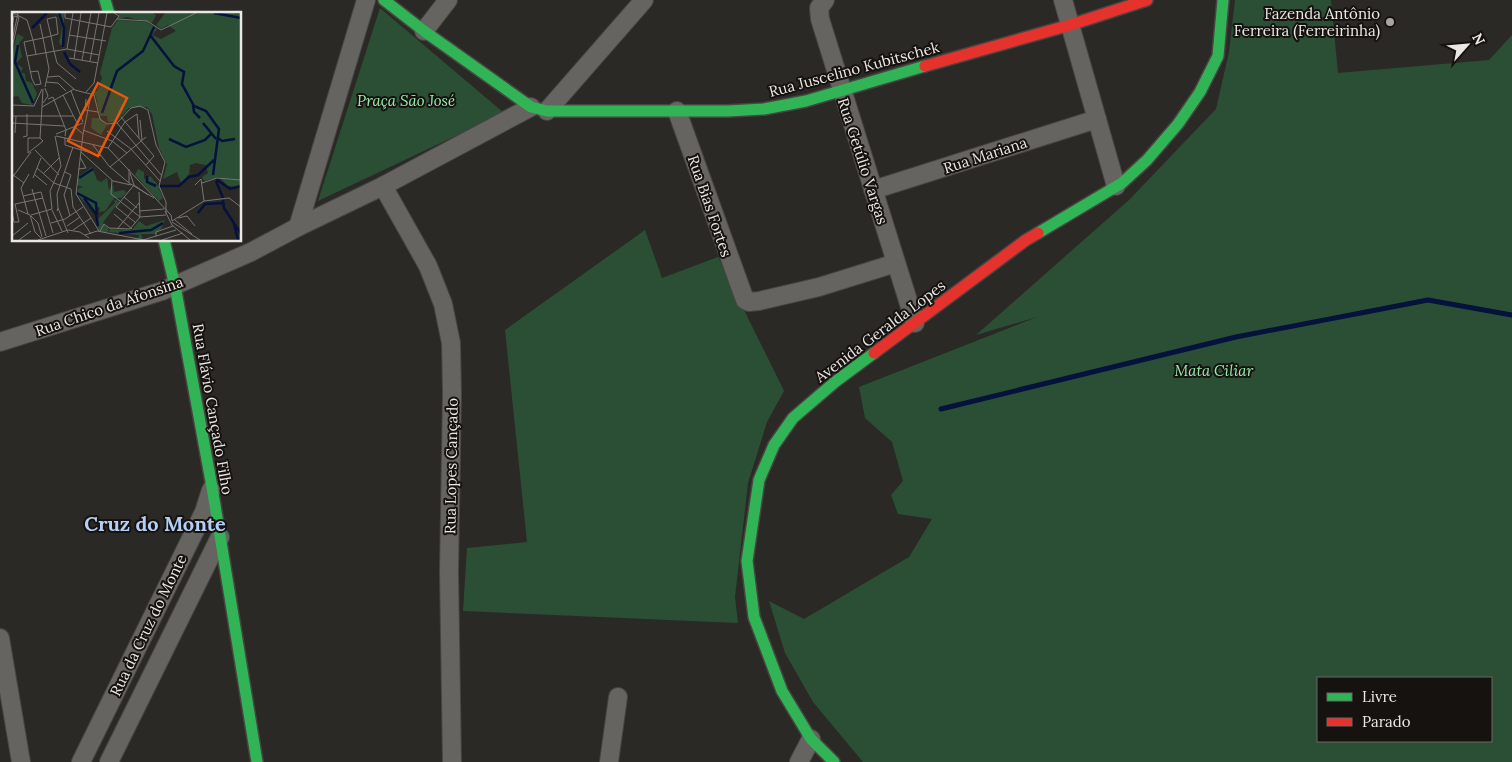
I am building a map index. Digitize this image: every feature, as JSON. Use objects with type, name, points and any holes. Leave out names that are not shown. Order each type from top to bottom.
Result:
[{"type":"main road","points":[[384,0],[424,31],[539,109]]},
{"type":"main road","name":"Rua Juscelino Kubitschek","points":[[539,109],[677,111],[764,109],[806,101],[1070,25],[1147,0]]},
{"type":"main road","name":"Avenida Geralda Lopes","points":[[834,762],[811,739],[782,691],[754,618],[747,561],[759,480],[774,445],[793,418],[834,382],[1026,240],[1116,186],[1147,160],[1178,124],[1200,92],[1218,56],[1223,0]]},
{"type":"main road","name":"Rua Flávio Cançado Filho","points":[[164,241],[175,286],[212,487],[257,762]]},
{"type":"street","points":[[298,227],[366,0]]},
{"type":"street","points":[[424,31],[448,0]]},
{"type":"street","points":[[298,227],[539,109],[644,0]]},
{"type":"street","name":"Rua Getúlio Vargas","points":[[825,0],[819,8],[820,19],[914,323]]},
{"type":"street","points":[[1063,0],[1116,186]]},
{"type":"street","name":"Rua Bias Fortes","points":[[677,111],[744,300],[749,302],[759,301],[819,287],[896,263]]},
{"type":"street","name":"Rua Mariana","points":[[873,190],[1097,119]]},
{"type":"street","name":"Rua Lopes Cançado","points":[[383,186],[428,266],[444,304],[451,343],[449,571],[452,762]]},
{"type":"street","name":"Rua Chico da Afonsina","points":[[0,342],[175,286],[251,252],[298,227]]},
{"type":"street","name":"Rua da Cruz do Monte","points":[[81,762],[204,512],[212,487]]},
{"type":"street","name":"Rua da Cruz do Monte","points":[[109,762],[220,537]]},
{"type":"street","points":[[0,638],[21,762]]},
{"type":"street","points":[[609,762],[618,697]]},
{"type":"street","points":[[800,762],[811,739]]},
{"type":"green space","name":"Mata Ciliar","points":[[1235,0],[1331,0],[1338,73],[1489,60],[1512,35],[1512,762],[863,762],[813,702],[785,653],[769,601],[804,619],[909,557],[932,519],[898,514],[891,495],[903,481],[892,442],[865,418],[859,387],[1037,317],[976,335],[1129,200],[1216,109],[1229,52]]},
{"type":"green space","name":"Praça São José","points":[[380,8],[504,113],[318,201]]},
{"type":"green space","points":[[645,230],[662,278],[718,257],[784,391],[767,422],[748,483],[735,597],[738,623],[463,611],[467,548],[527,542],[505,330]]},
{"type":"waterway","points":[[941,409],[1236,337],[1428,300],[1512,315]]},
{"type":"traffic: fast","points":[[105,0],[108,12]]},
{"type":"traffic: fast","points":[[384,0],[424,31],[531,107],[547,111],[728,111],[764,109],[806,101],[925,66]]},
{"type":"traffic: fast","points":[[1038,233],[1122,183],[1147,160],[1178,124],[1200,92],[1218,56],[1223,0]]},
{"type":"traffic: fast","points":[[164,241],[175,286],[212,487],[257,762]]},
{"type":"traffic: fast","points":[[834,762],[811,739],[782,691],[754,617],[747,561],[759,480],[774,445],[793,418],[835,382],[874,353]]},
{"type":"traffic: jam","points":[[925,66],[1070,25],[1147,0]]},
{"type":"traffic: jam","points":[[874,353],[1038,233]]},
{"type":"place","name":"Fazenda Antônio Ferreira (Ferreirinha)","points":[[1390,22]]},
{"type":"district","name":"Cruz do Monte","points":[[155,523]]}]
